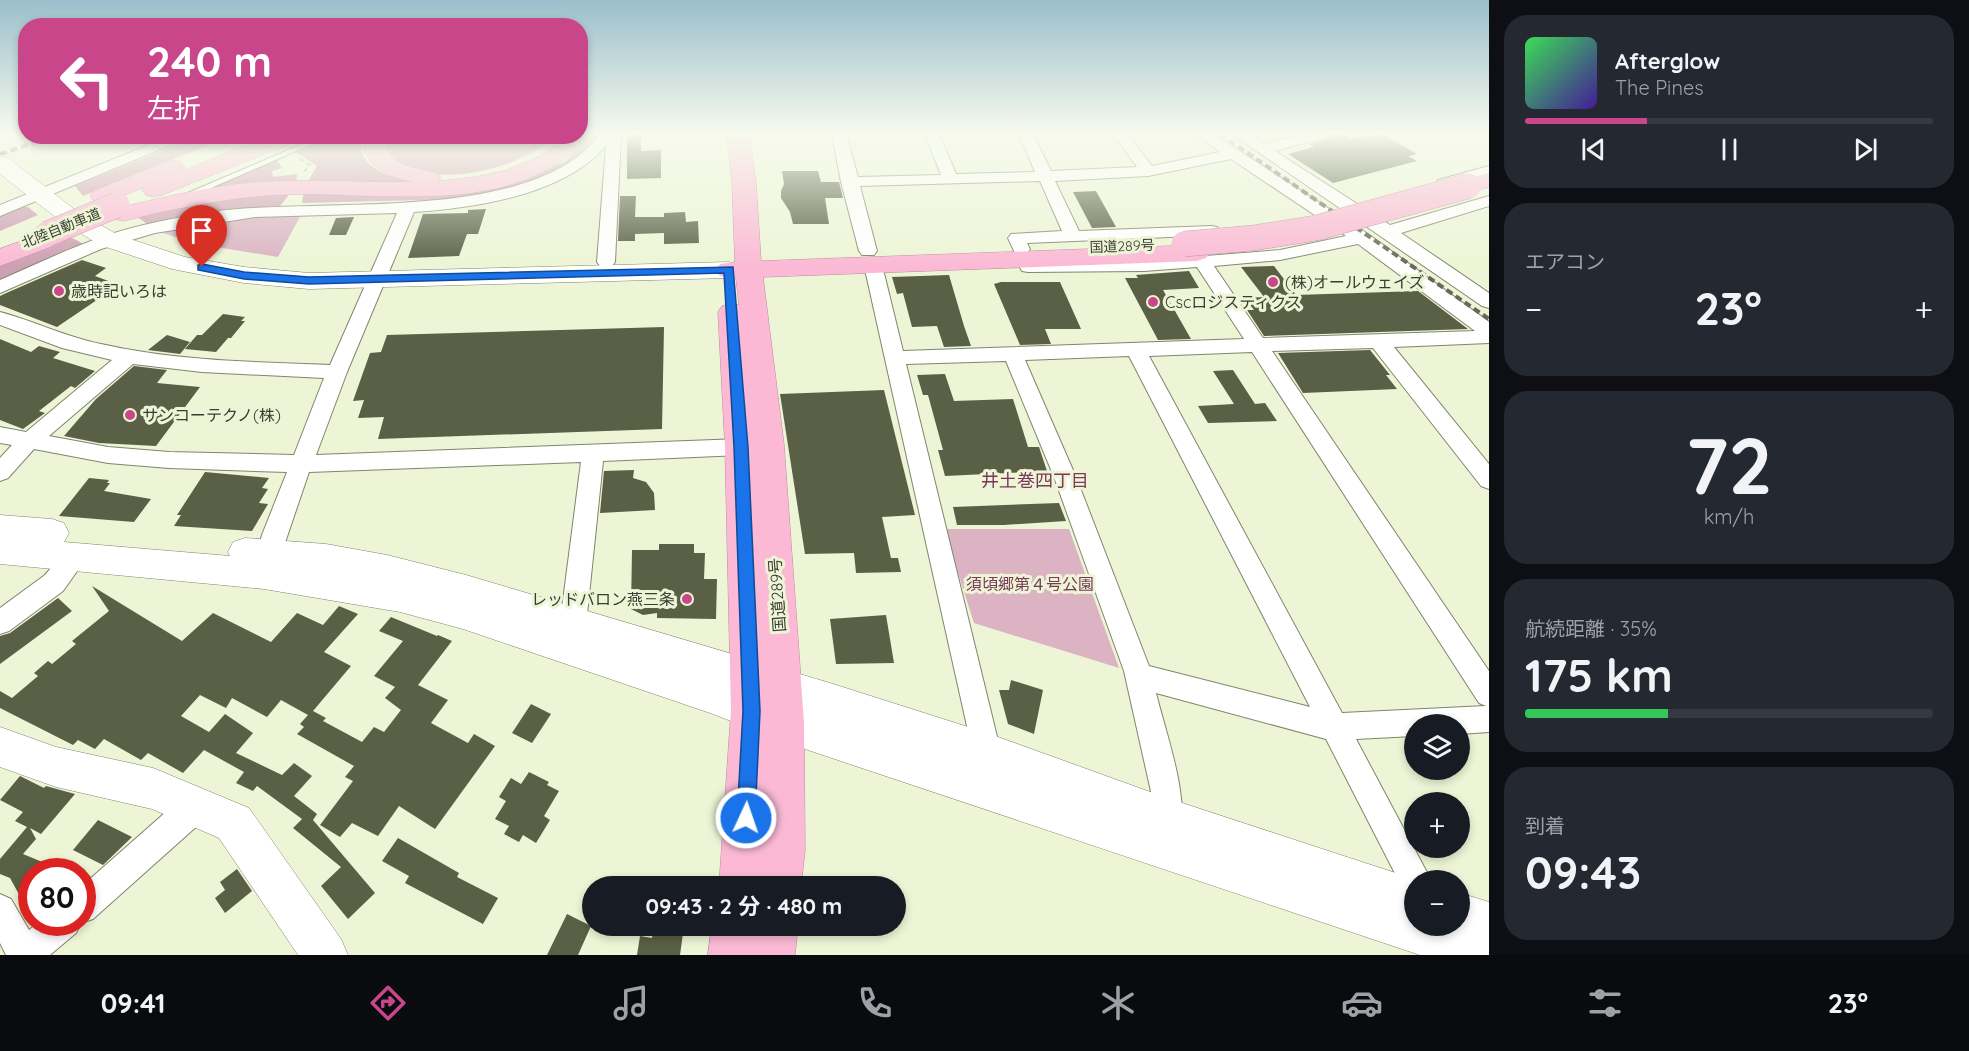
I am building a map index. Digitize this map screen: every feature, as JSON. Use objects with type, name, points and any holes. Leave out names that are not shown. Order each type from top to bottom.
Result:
[{"type":"highway","points":[[116,209],[170,179]]},
{"type":"highway","name":"北陸自動車道","points":[[116,209],[176,179]]},
{"type":"highway","name":"北陸自動車道","points":[[116,209],[202,179]]},
{"type":"highway","points":[[0,255],[44,232],[116,209],[275,188],[416,188],[469,185],[500,179]]},
{"type":"highway","name":"国道289号","points":[[725,179],[768,445],[767,699],[743,876]]},
{"type":"highway","name":"国道289号","points":[[743,179],[738,262],[741,447],[782,850],[779,876]]},
{"type":"highway","name":"国道289号","points":[[738,262],[1023,254],[1194,253],[1260,248],[1328,236],[1484,187]]},
{"type":"highway","name":"北陸自動車道","points":[[0,239],[44,232]]},
{"type":"highway","points":[[732,955],[735,936]]},
{"type":"highway","points":[[771,955],[773,936]]},
{"type":"street","points":[[28,179],[90,211],[116,209],[247,213],[407,209],[468,202],[522,189],[549,179]]},
{"type":"street","points":[[36,179],[50,191],[70,217],[109,240],[181,264],[244,275],[309,281],[606,262],[738,262]]},
{"type":"street","points":[[0,211],[81,179]]},
{"type":"street","points":[[606,262],[611,179]]},
{"type":"street","points":[[848,179],[896,358],[987,753]]},
{"type":"street","points":[[849,182],[936,179]]},
{"type":"street","points":[[1048,179],[1073,237]]},
{"type":"street","points":[[1271,179],[1362,238],[1489,332]]},
{"type":"street","points":[[1308,179],[1486,297]]},
{"type":"street","points":[[1352,207],[1484,187]]},
{"type":"street","points":[[1386,232],[1484,187]]},
{"type":"street","points":[[109,240],[116,209]]},
{"type":"street","points":[[116,209],[193,252],[253,264],[380,275],[738,262]]},
{"type":"street","points":[[266,564],[274,535],[337,372],[407,209]]},
{"type":"street","points":[[1023,254],[1017,238],[1282,225],[1325,213]]},
{"type":"street","points":[[1194,253],[1280,255],[1362,238]]},
{"type":"street","points":[[0,287],[109,240]]},
{"type":"street","points":[[1194,253],[1489,694]]},
{"type":"street","points":[[0,318],[68,343],[129,357],[255,369],[337,372]]},
{"type":"street","points":[[896,358],[1489,337]]},
{"type":"street","points":[[1378,340],[1489,480]]},
{"type":"street","points":[[1136,350],[1410,870]]},
{"type":"street","points":[[1012,355],[1065,477],[1139,676],[1333,727],[1489,719]]},
{"type":"street","points":[[0,472],[29,441],[129,357]]},
{"type":"street","points":[[0,435],[118,456],[303,464],[741,447]]},
{"type":"street","points":[[573,624],[593,453]]},
{"type":"street","points":[[0,528],[266,564],[351,587],[463,613],[767,699],[987,753],[1166,834],[1404,899]]},
{"type":"street","points":[[0,550],[75,557],[266,564],[306,556],[412,575],[573,624],[767,699],[1166,834],[1489,955]]},
{"type":"street","points":[[0,623],[54,583],[75,557]]},
{"type":"street","points":[[1137,671],[1167,796],[1166,834]]},
{"type":"street","points":[[0,747],[56,767],[153,789],[234,823],[325,955]]},
{"type":"street","points":[[96,895],[195,807]]},
{"type":"street","points":[[0,910],[24,955],[48,936]]},
{"type":"street","points":[[1470,919],[1489,925]]},
{"type":"lane","points":[[169,202],[225,179]]},
{"type":"green space","points":[[301,215],[278,257],[198,244],[163,233],[179,227],[214,220]]},
{"type":"green space","name":"須頃郷第４号公園","points":[[944,529],[1069,529],[1119,668],[974,623]]},
{"type":"shaded area","points":[[93,179],[126,179],[83,196],[75,186]]},
{"type":"shaded area","points":[[233,179],[297,179],[296,184],[199,193]]},
{"type":"shaded area","points":[[310,179],[399,179],[413,182],[307,183]]},
{"type":"shaded area","points":[[489,179],[538,179],[520,187],[460,199],[302,203],[304,190]]},
{"type":"shaded area","points":[[291,192],[280,206],[216,212],[150,226],[136,216],[183,205]]},
{"type":"shaded area","points":[[22,207],[28,207],[38,215],[0,231],[0,216]]},
{"type":"shaded area","points":[[70,237],[82,243],[72,252],[0,280],[0,265]]},
{"type":"building","points":[[783,179],[820,179],[821,182],[839,182],[843,198],[825,198],[829,224],[793,224],[790,212],[781,198]]},
{"type":"building","points":[[1326,179],[1350,179],[1333,183]]},
{"type":"building","points":[[1096,191],[1116,227],[1092,228],[1073,192]]},
{"type":"building","points":[[620,196],[636,196],[635,217],[664,217],[664,213],[685,212],[686,222],[698,221],[699,243],[664,244],[664,233],[635,234],[635,241],[618,241]]},
{"type":"building","points":[[486,209],[478,234],[467,234],[459,256],[408,258],[423,214],[468,213],[468,210]]},
{"type":"building","points":[[354,217],[346,235],[329,235],[336,218]]},
{"type":"building","name":"歳時記いろは","points":[[82,260],[106,268],[95,276],[119,285],[57,327],[0,305],[0,296]]},
{"type":"building","points":[[1274,266],[1296,295],[1418,291],[1468,329],[1264,336],[1247,310],[1254,310],[1245,298],[1264,297],[1241,267]]},
{"type":"building","points":[[1189,271],[1199,288],[1163,290],[1191,339],[1158,340],[1125,278]]},
{"type":"building","points":[[949,275],[971,346],[944,347],[937,326],[912,327],[903,293],[897,294],[892,277]]},
{"type":"building","points":[[1060,282],[1081,329],[1045,329],[1051,344],[1020,345],[994,284]]},
{"type":"building","points":[[223,314],[245,317],[241,321],[245,321],[216,352],[185,349],[197,335],[202,335]]},
{"type":"building","points":[[664,327],[662,429],[378,439],[384,417],[358,418],[364,400],[353,401],[370,353],[381,352],[387,335]]},
{"type":"building","points":[[167,335],[190,342],[180,354],[148,350]]},
{"type":"building","points":[[0,339],[31,352],[39,346],[60,352],[53,358],[95,371],[75,388],[71,386],[39,411],[45,413],[23,429],[0,420]]},
{"type":"building","points":[[1370,350],[1390,375],[1386,375],[1397,389],[1303,393],[1278,353]]},
{"type":"building","name":"サンコーテクノ(株)","points":[[134,366],[167,370],[157,383],[200,387],[156,446],[99,443],[64,436],[96,399]]},
{"type":"building","points":[[1233,370],[1255,404],[1265,403],[1277,421],[1208,423],[1198,406],[1234,404],[1213,371]]},
{"type":"building","points":[[945,374],[954,401],[1013,399],[1028,447],[1039,447],[1047,471],[945,476],[938,450],[943,450],[928,395],[923,395],[917,375]]},
{"type":"building","points":[[884,390],[915,515],[882,517],[891,558],[898,558],[901,572],[856,573],[854,553],[805,554],[780,394]]},
{"type":"building","points":[[634,470],[633,478],[646,482],[654,493],[655,510],[600,513],[604,471]]},
{"type":"building","points":[[205,472],[269,478],[262,488],[268,489],[259,503],[268,504],[252,531],[174,526],[181,515],[177,515]]},
{"type":"building","points":[[89,478],[109,480],[107,483],[110,483],[104,491],[151,499],[134,522],[59,516]]},
{"type":"building","points":[[1059,503],[1066,521],[1004,525],[957,525],[953,507]]},
{"type":"building","name":"レッドバロン燕三条","points":[[659,544],[694,544],[694,553],[705,553],[704,579],[717,579],[716,619],[657,618],[657,613],[643,615],[631,609],[632,550],[659,550]]},
{"type":"building","points":[[92,586],[182,641],[213,613],[271,642],[297,613],[323,625],[339,606],[358,614],[324,652],[351,666],[313,711],[326,718],[323,721],[362,742],[374,727],[384,732],[401,710],[385,698],[395,687],[374,676],[403,641],[379,631],[391,617],[438,635],[452,641],[418,685],[448,700],[431,723],[468,743],[474,734],[495,746],[435,829],[399,806],[378,836],[352,823],[340,837],[320,825],[353,781],[345,777],[354,766],[297,734],[304,727],[300,724],[308,715],[281,700],[267,717],[232,698],[226,708],[200,695],[181,716],[209,732],[225,714],[253,733],[236,753],[282,775],[294,763],[312,776],[294,796],[317,814],[313,820],[375,893],[348,919],[321,886],[341,867],[293,828],[302,819],[257,786],[253,791],[236,783],[244,772],[204,750],[183,773],[148,753],[141,760],[104,739],[95,749],[78,740],[73,745],[0,708],[0,691],[12,698],[38,676],[34,673],[48,661],[52,664],[76,644],[72,641],[109,611]]},
{"type":"building","points":[[58,598],[72,611],[0,664],[0,636],[10,633]]},
{"type":"building","points":[[886,615],[894,663],[836,664],[830,619]]},
{"type":"building","points":[[1011,680],[1043,690],[1034,734],[1008,724],[999,690],[1009,690]]},
{"type":"building","points":[[531,704],[551,714],[532,743],[512,733]]},
{"type":"building","points":[[529,772],[549,782],[547,785],[559,791],[544,816],[550,820],[536,843],[523,835],[519,842],[504,834],[509,826],[495,819],[506,801],[499,797],[511,778],[521,784]]},
{"type":"building","points":[[20,776],[44,788],[46,786],[75,794],[41,834],[30,828],[36,839],[23,854],[33,858],[18,858],[18,893],[10,878],[0,874],[0,859],[27,827],[15,821],[23,812],[0,800]]},
{"type":"building","points":[[98,820],[132,837],[103,865],[96,862],[96,858],[89,858],[73,850]]},
{"type":"building","points":[[398,838],[459,873],[457,877],[498,898],[483,924],[405,883],[409,876],[382,861]]},
{"type":"building","points":[[237,869],[252,891],[225,913],[215,898],[225,890],[220,882]]},
{"type":"building","points":[[567,914],[582,922],[582,936],[587,936],[578,955],[547,955]]},
{"type":"building","points":[[640,936],[652,938],[652,936],[683,936],[680,955],[637,955]]},
{"type":"railway","points":[[1285,179],[1489,319]]},
{"type":"place","name":"(株)オールウェイズ","points":[[1273,282]]},
{"type":"place","name":"歳時記いろは","points":[[59,291]]},
{"type":"place","name":"Cscロジスティクス","points":[[1153,302]]},
{"type":"place","name":"サンコーテクノ(株)","points":[[130,415]]},
{"type":"place","name":"レッドバロン燕三条","points":[[687,599]]},
{"type":"district","name":"井土巻四丁目","points":[[1035,480]]},
{"type":"route","points":[[202,267],[244,275],[309,281],[729,270],[741,447],[752,711],[746,818]]}]
